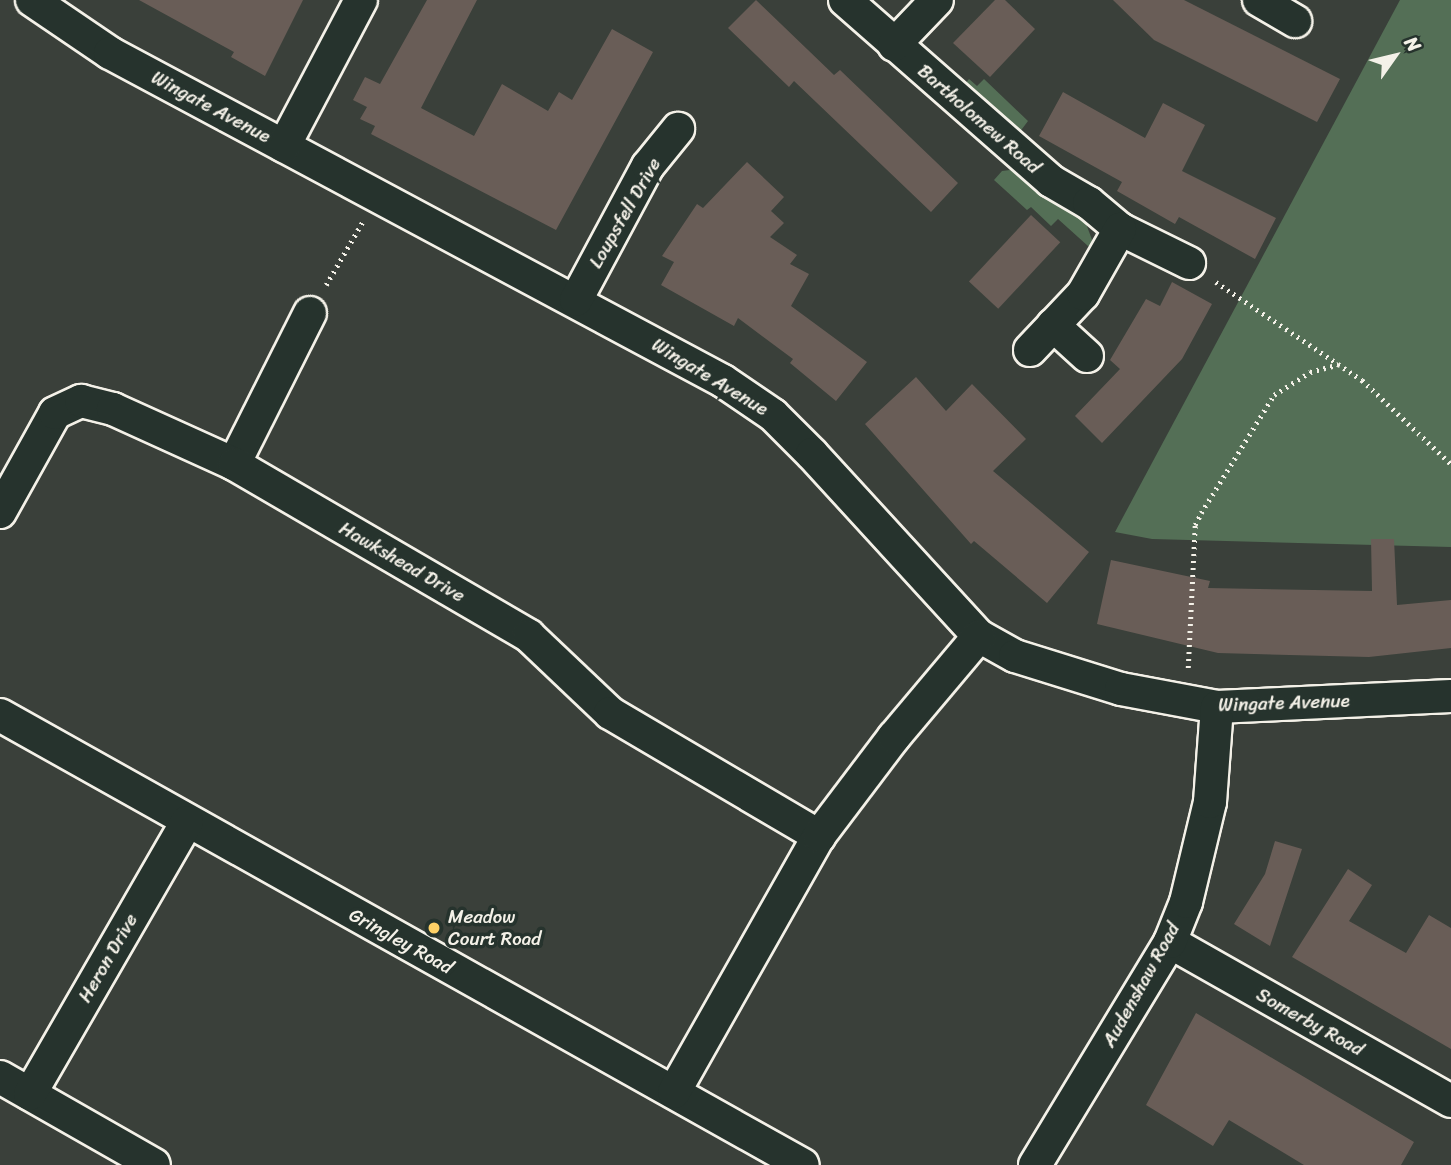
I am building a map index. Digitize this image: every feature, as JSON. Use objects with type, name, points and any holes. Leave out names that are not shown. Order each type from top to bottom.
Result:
[{"type":"street","name":"Wingate Avenue","points":[[32,0],[110,53],[723,381],[773,415],[979,636],[1015,656],[1053,670],[1161,698],[1217,707],[1451,696]]},
{"type":"street","points":[[284,146],[361,0]]},
{"type":"street","name":"Bartholomew Road","points":[[845,0],[1020,156],[1120,229],[1189,263]]},
{"type":"street","points":[[894,44],[937,0]]},
{"type":"street","points":[[1259,0],[1295,21]]},
{"type":"street","name":"Loupsfell Drive","points":[[576,300],[648,166],[677,129]]},
{"type":"street","points":[[1030,350],[1094,277],[1120,229]]},
{"type":"street","points":[[234,464],[310,313]]},
{"type":"street","points":[[1053,325],[1087,356]]},
{"type":"street","name":"Hawkshead Drive","points":[[0,512],[55,413],[81,401],[113,409],[234,464],[529,636],[610,713],[819,836]]},
{"type":"street","points":[[674,1092],[819,836],[894,737],[979,636]]},
{"type":"street","name":"Audenshaw Road","points":[[1035,1165],[1170,942],[1203,841],[1217,707]]},
{"type":"street","name":"Gringley Road","points":[[0,715],[674,1092],[761,1155],[803,1165]]},
{"type":"street","name":"Heron Drive","points":[[30,1094],[187,822]]},
{"type":"street","name":"Somerby Road","points":[[1170,942],[1451,1101]]},
{"type":"street","points":[[0,1077],[154,1165]]},
{"type":"path","points":[[310,313],[377,196]]},
{"type":"path","points":[[1189,263],[1339,364],[1451,464]]},
{"type":"path","points":[[1187,679],[1195,525],[1200,513],[1275,395],[1310,372],[1339,364]]},
{"type":"green space","points":[[1400,0],[1451,0],[1451,547],[1152,539],[1115,532]]},
{"type":"green space","points":[[969,79],[977,86],[984,79],[1028,121],[1019,133],[965,84]]},
{"type":"green space","points":[[1010,170],[1085,221],[1094,245],[1088,246],[1058,219],[1051,226],[1031,207],[1027,210],[994,180],[1002,171]]},
{"type":"building","points":[[139,0],[303,0],[265,76],[231,57],[234,52]]},
{"type":"building","points":[[427,0],[477,0],[421,108],[474,136],[502,84],[548,111],[559,92],[572,100],[612,29],[653,52],[556,230],[371,134],[375,126],[360,119],[367,107],[353,100],[365,77],[380,84]]},
{"type":"building","points":[[756,0],[834,75],[840,70],[958,183],[931,212],[794,81],[789,87],[728,28]]},
{"type":"building","points":[[995,0],[1005,0],[1035,29],[990,77],[953,43]]},
{"type":"building","points":[[1113,0],[1184,0],[1340,79],[1317,122],[1154,40]]},
{"type":"building","points":[[1063,92],[1145,138],[1163,103],[1205,125],[1182,171],[1276,218],[1255,259],[1179,217],[1175,224],[1117,191],[1122,182],[1039,136]]},
{"type":"building","points":[[747,162],[784,197],[771,211],[784,223],[770,237],[797,255],[790,264],[809,274],[791,306],[867,362],[836,401],[790,363],[793,359],[738,318],[734,326],[661,285],[674,262],[662,256],[697,204],[703,208]]},
{"type":"building","points":[[1031,215],[1060,242],[998,309],[969,282]]},
{"type":"building","points":[[1172,282],[1212,304],[1182,359],[1102,443],[1075,416],[1120,369],[1110,360],[1146,299],[1160,306]]},
{"type":"building","points":[[916,377],[946,411],[972,384],[1026,439],[993,471],[1089,552],[1047,603],[974,541],[971,544],[865,424]]},
{"type":"building","points":[[1371,539],[1394,539],[1397,605],[1451,600],[1451,648],[1369,657],[1218,653],[1097,624],[1111,560],[1210,581],[1208,588],[1372,591]]},
{"type":"building","points":[[1275,841],[1302,849],[1270,946],[1234,924],[1265,874]]},
{"type":"building","points":[[1348,869],[1372,885],[1349,921],[1406,953],[1429,915],[1451,928],[1451,1049],[1292,957]]},
{"type":"building","points":[[1196,1013],[1414,1142],[1401,1165],[1304,1165],[1229,1120],[1213,1146],[1146,1105]]},
{"type":"place","name":"Meadow Court Road","points":[[434,928]]}]
